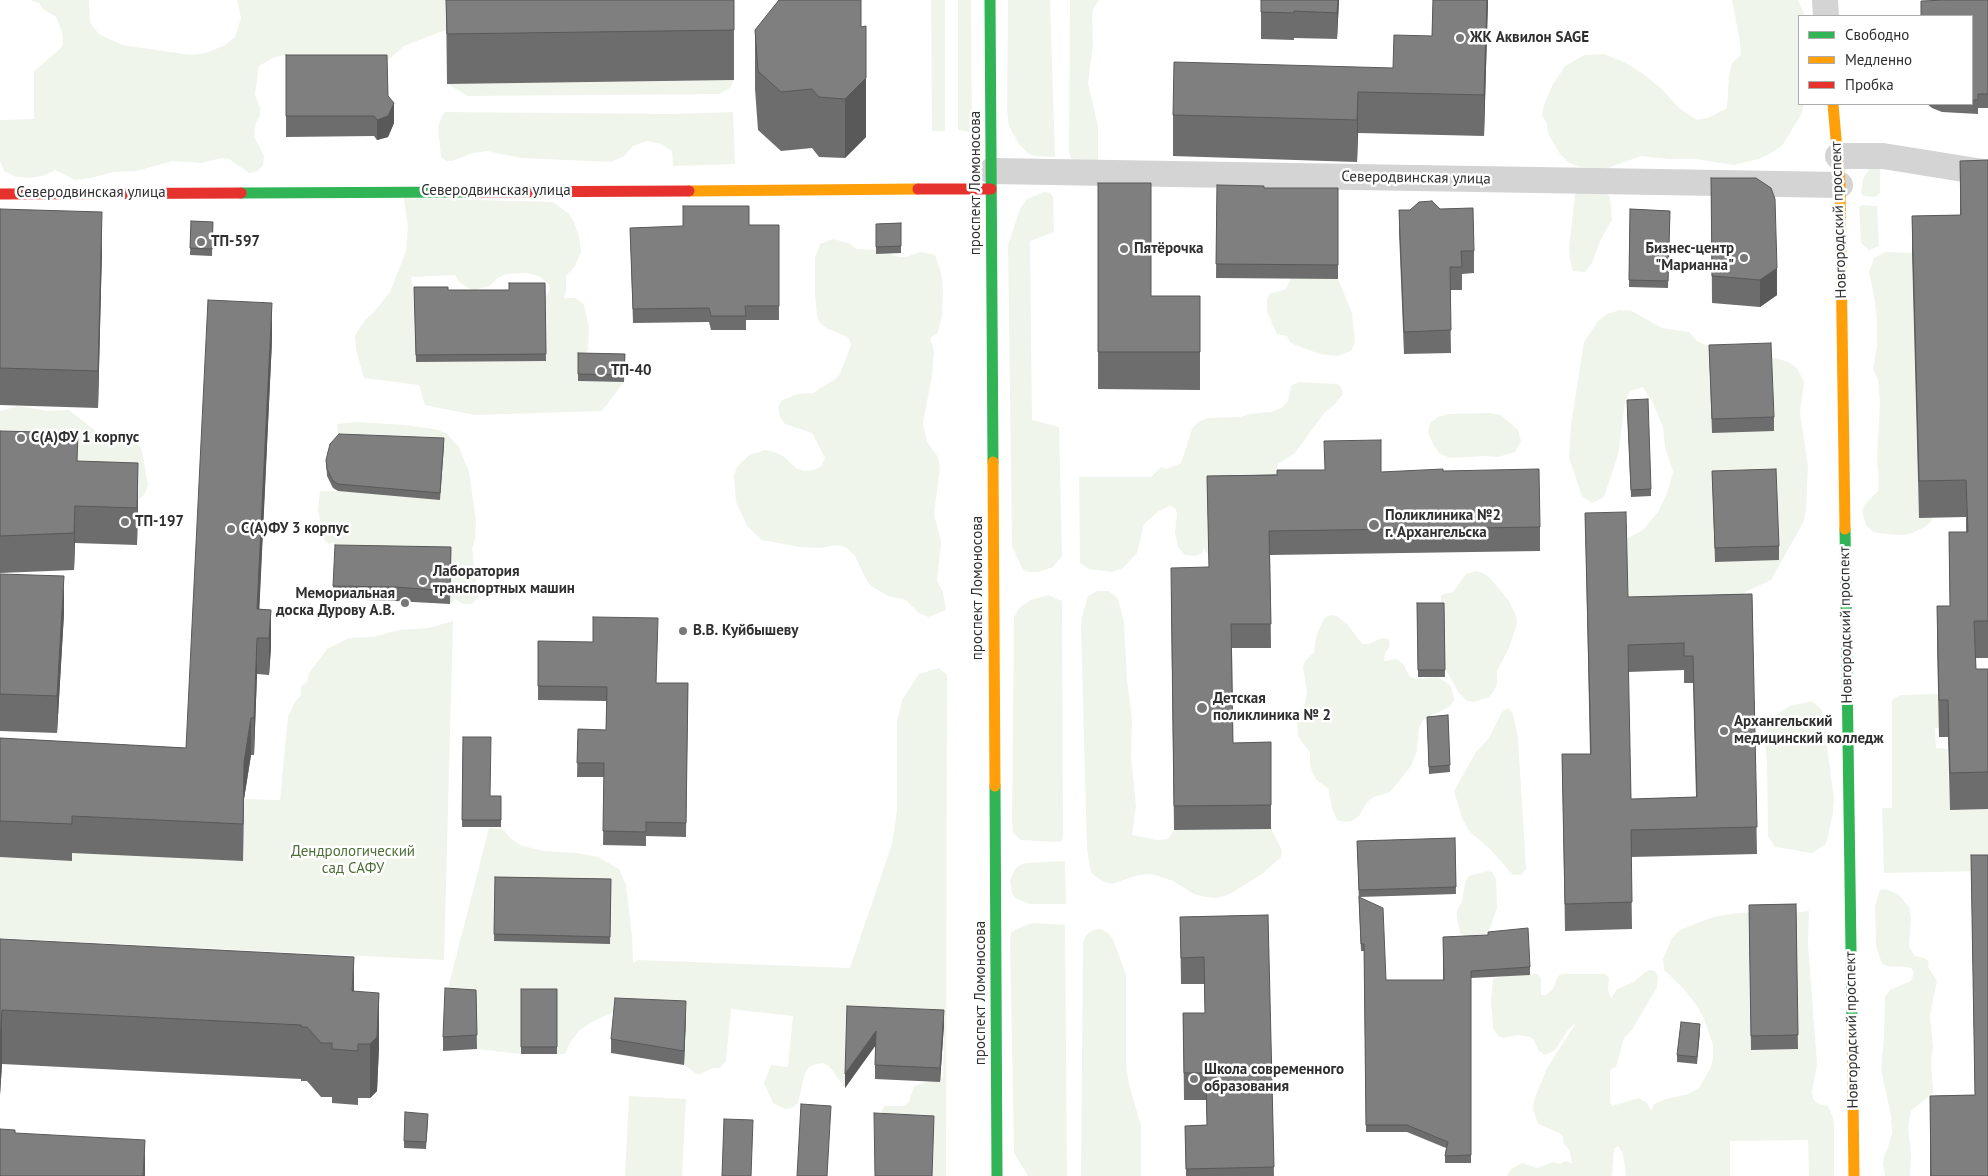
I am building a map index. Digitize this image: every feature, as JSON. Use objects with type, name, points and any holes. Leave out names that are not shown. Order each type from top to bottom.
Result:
[{"type":"street","name":"проспект Ломоносова","points":[[990,0],[997,1176]]},
{"type":"street","points":[[1825,0],[1826,15]]},
{"type":"street","name":"Новгородский проспект","points":[[1834,105],[1840,185],[1854,1176]]},
{"type":"street","points":[[1838,156],[1883,156],[1988,173]]},
{"type":"street","name":"Северодвинская улица","points":[[0,194],[991,180],[1840,185]]},
{"type":"green space","points":[[30,0],[89,0],[90,23],[99,34],[122,45],[191,55],[206,53],[225,45],[235,37],[241,18],[237,0],[468,0],[453,27],[404,46],[387,61],[294,58],[284,55],[273,58],[259,66],[255,94],[260,108],[260,115],[256,123],[254,137],[264,156],[263,165],[258,171],[249,173],[229,159],[222,158],[201,163],[173,161],[137,171],[113,172],[75,180],[55,170],[45,175],[31,178],[16,177],[4,171],[0,161],[0,120],[34,119],[34,71],[60,49],[63,44],[62,31],[56,17],[43,9],[39,3]]},
{"type":"green space","points":[[931,0],[945,0],[945,131],[932,131]]},
{"type":"green space","points":[[958,0],[971,0],[972,132],[958,130]]},
{"type":"green space","points":[[1008,0],[1050,0],[1055,157],[1034,156],[1028,153],[1019,144],[1009,126],[1007,111]]},
{"type":"green space","points":[[1070,0],[1099,0],[1093,9],[1092,16],[1093,44],[1088,83],[1098,126],[1098,161],[1075,163],[1069,151]]},
{"type":"green space","points":[[1732,0],[1798,0],[1805,15],[1798,15],[1798,105],[1804,105],[1801,115],[1782,146],[1759,159],[1734,165],[1695,159],[1641,156],[1605,169],[1579,167],[1568,162],[1560,154],[1548,134],[1547,124],[1542,115],[1552,86],[1565,66],[1584,55],[1604,54],[1626,63],[1662,89],[1679,108],[1697,120],[1708,118],[1727,108],[1729,75],[1732,63],[1741,55]]},
{"type":"green space","points":[[734,80],[730,88],[720,94],[468,96],[447,84]]},
{"type":"green space","points":[[445,112],[671,114],[733,112],[735,164],[673,166],[672,151],[661,144],[647,141],[633,146],[624,156],[611,162],[521,158],[487,151],[446,161],[441,157],[438,127]]},
{"type":"green space","points":[[1872,165],[1880,168],[1880,193],[1876,197],[1863,196],[1861,192],[1863,179]]},
{"type":"green space","points":[[1583,188],[1604,188],[1610,197],[1612,220],[1600,241],[1592,263],[1585,272],[1573,271],[1569,249],[1575,194]]},
{"type":"green space","points":[[1044,192],[1050,193],[1053,197],[1054,232],[1030,241],[1032,420],[1059,427],[1062,556],[1053,567],[1038,572],[1028,572],[1023,570],[1012,546],[1008,245],[1020,209],[1027,199]]},
{"type":"green space","points":[[404,198],[553,202],[569,214],[579,236],[581,252],[575,266],[566,276],[564,298],[576,298],[584,305],[589,327],[588,350],[578,360],[578,381],[624,382],[602,411],[474,415],[425,405],[419,385],[364,378],[356,350],[355,335],[365,320],[390,292],[406,251],[408,228]],"holes":[[[526,273],[539,276],[549,284],[550,290],[545,298],[546,361],[414,294],[411,277],[455,275],[458,281],[468,288],[475,290],[489,286],[499,277],[506,274]]]},
{"type":"green space","points":[[1862,205],[1877,206],[1879,246],[1869,250],[1861,243],[1859,207]]},
{"type":"green space","points":[[833,239],[849,243],[856,249],[877,250],[899,257],[906,257],[920,252],[935,255],[941,272],[943,289],[942,317],[937,334],[930,338],[934,351],[932,376],[923,423],[927,442],[938,457],[940,467],[934,514],[941,542],[937,581],[943,592],[946,610],[928,617],[919,613],[906,600],[888,596],[871,586],[855,556],[847,548],[838,545],[819,548],[800,547],[762,540],[747,526],[736,502],[734,475],[737,467],[749,455],[765,450],[774,452],[783,456],[797,469],[805,471],[814,470],[821,466],[825,458],[812,433],[785,424],[780,417],[778,407],[782,400],[798,394],[814,393],[834,380],[840,374],[851,345],[848,337],[826,328],[820,323],[817,316],[815,258],[820,244]]},
{"type":"green space","points":[[1886,252],[1912,253],[1919,518],[1932,517],[1931,522],[1925,527],[1910,534],[1900,535],[1872,531],[1866,525],[1862,511],[1865,504],[1878,491],[1879,480],[1877,459],[1880,404],[1878,380],[1873,369],[1877,346],[1877,322],[1869,272],[1874,258]]},
{"type":"green space","points":[[1291,278],[1338,279],[1352,313],[1355,342],[1351,351],[1337,356],[1320,354],[1295,345],[1290,342],[1287,336],[1277,334],[1267,312],[1267,300],[1269,294],[1286,289]]},
{"type":"green space","points":[[1620,310],[1632,311],[1662,328],[1689,332],[1697,341],[1708,346],[1730,350],[1753,351],[1788,362],[1797,368],[1804,382],[1800,412],[1808,467],[1804,521],[1771,580],[1745,592],[1743,602],[1628,624],[1626,539],[1643,530],[1658,512],[1667,493],[1673,472],[1665,447],[1663,427],[1652,401],[1643,387],[1630,391],[1625,403],[1618,455],[1604,497],[1592,503],[1582,496],[1569,458],[1571,425],[1584,342],[1598,321],[1607,314]]},
{"type":"green space","points":[[1299,382],[1337,384],[1341,387],[1343,394],[1325,412],[1295,453],[1278,464],[1276,469],[1277,494],[1209,556],[1204,548],[1201,554],[1195,556],[1185,555],[1178,547],[1175,532],[1177,514],[1175,508],[1170,506],[1159,511],[1144,524],[1137,553],[1123,568],[1112,572],[1089,569],[1080,563],[1079,477],[1151,477],[1161,467],[1167,469],[1181,463],[1192,429],[1198,422],[1208,418],[1240,417],[1271,412],[1281,408],[1288,401],[1291,386]]},
{"type":"green space","points":[[18,406],[47,411],[69,410],[103,437],[139,445],[142,451],[148,486],[144,495],[138,500],[0,468],[0,411]]},
{"type":"green space","points":[[1490,413],[1501,415],[1518,430],[1521,441],[1515,452],[1498,457],[1450,458],[1439,453],[1428,433],[1430,423],[1438,417],[1448,414]]},
{"type":"green space","points":[[355,422],[406,425],[439,430],[447,434],[459,447],[469,472],[476,520],[475,540],[472,549],[478,597],[472,604],[463,604],[455,599],[450,605],[451,561],[336,551],[334,542],[329,544],[324,540],[318,510],[320,491],[338,491],[339,441],[337,424]]},
{"type":"green space","points":[[1476,571],[1489,577],[1509,601],[1516,616],[1517,624],[1509,648],[1497,671],[1497,684],[1494,691],[1489,697],[1474,702],[1467,701],[1459,693],[1442,663],[1441,595],[1453,592],[1466,574]]},
{"type":"green space","points":[[1097,591],[1109,591],[1118,599],[1124,622],[1127,680],[1132,719],[1131,757],[1136,806],[1132,835],[1157,840],[1168,839],[1174,830],[1271,829],[1282,850],[1281,857],[1262,874],[1230,894],[1218,898],[1205,897],[1194,894],[1173,881],[1151,874],[1138,875],[1112,884],[1102,881],[1091,873],[1087,849],[1081,627],[1088,596]]},
{"type":"green space","points":[[1048,595],[1062,601],[1063,836],[1062,841],[1056,842],[1021,840],[1013,833],[1012,820],[1014,617],[1020,607],[1031,600]]},
{"type":"green space","points":[[1330,615],[1337,616],[1348,625],[1362,644],[1369,644],[1382,638],[1389,639],[1390,646],[1385,653],[1384,661],[1397,659],[1403,664],[1410,677],[1417,679],[1438,677],[1450,685],[1454,701],[1449,707],[1424,719],[1419,727],[1417,751],[1411,766],[1390,792],[1374,797],[1367,802],[1359,816],[1352,821],[1344,822],[1337,820],[1332,808],[1328,788],[1316,780],[1310,766],[1310,752],[1298,735],[1297,722],[1307,693],[1303,667],[1305,661],[1314,652],[1316,637],[1324,619]]},
{"type":"green space","name":"Дендрологический сад САФУ","points":[[453,621],[444,960],[0,938],[0,857],[72,861],[72,853],[244,799],[280,800],[288,717],[295,702],[301,695],[301,686],[307,682],[309,673],[327,649],[349,638],[373,637],[399,630],[428,628]]},
{"type":"green space","points":[[939,668],[947,675],[946,1176],[932,1176],[876,1128],[884,1106],[903,1106],[909,1102],[914,1086],[943,1077],[944,1024],[847,1020],[845,1088],[829,1066],[823,1063],[816,1064],[809,1067],[805,1073],[798,1103],[792,1108],[785,1109],[773,1103],[764,1083],[771,1065],[788,1067],[793,1016],[731,1009],[726,1061],[720,1068],[713,1068],[698,1075],[684,1065],[686,1016],[615,1012],[593,1021],[580,1030],[571,1041],[565,1054],[557,1054],[557,996],[521,996],[521,1054],[477,1049],[447,992],[489,828],[504,830],[510,838],[522,846],[545,851],[598,857],[619,869],[626,885],[632,935],[633,963],[638,960],[850,968],[892,844],[897,811],[897,722],[902,700],[919,674]]},
{"type":"green space","points":[[1939,694],[1939,728],[1935,728],[1936,748],[1947,749],[1950,809],[1988,809],[1988,871],[1884,873],[1882,808],[1892,808],[1892,700],[1900,695]]},
{"type":"green space","points":[[1812,701],[1822,710],[1834,799],[1826,844],[1812,853],[1775,847],[1768,836],[1765,744],[1766,733],[1772,720],[1780,712],[1790,706]]},
{"type":"green space","points":[[1508,708],[1513,714],[1518,738],[1526,869],[1521,875],[1513,875],[1490,849],[1469,831],[1462,818],[1454,791],[1476,752],[1489,738],[1502,712]]},
{"type":"green space","points":[[1065,861],[1066,904],[1030,904],[1015,898],[1010,881],[1015,869],[1020,865]]},
{"type":"green space","points":[[1488,871],[1492,872],[1496,879],[1497,908],[1490,928],[1483,938],[1465,937],[1460,933],[1457,910],[1462,902],[1465,883],[1471,875]]},
{"type":"green space","points":[[1885,889],[1898,894],[1909,907],[1911,918],[1909,947],[1915,956],[1925,958],[1929,962],[1928,967],[1937,981],[1930,1015],[1933,1046],[1931,1062],[1933,1093],[1911,1111],[1908,1128],[1911,1153],[1910,1176],[1885,1176],[1883,1164],[1892,1133],[1891,1116],[1881,1069],[1885,997],[1890,990],[1911,981],[1914,973],[1911,968],[1882,964],[1876,946],[1875,906],[1880,890]]},
{"type":"green space","points":[[1809,911],[1808,944],[1817,1064],[1812,1092],[1813,1099],[1819,1104],[1828,1106],[1833,1118],[1834,1176],[1809,1176],[1808,1140],[1730,1141],[1730,1176],[1626,1176],[1623,1154],[1618,1146],[1614,1149],[1612,1176],[1507,1176],[1511,1169],[1522,1163],[1537,1168],[1553,1162],[1560,1164],[1566,1161],[1572,1164],[1570,1151],[1564,1144],[1563,1137],[1559,1133],[1538,1124],[1533,1109],[1534,1100],[1547,1068],[1576,1023],[1568,1030],[1555,1050],[1545,1055],[1538,1050],[1534,1040],[1530,1037],[1519,1035],[1503,1038],[1498,1036],[1493,1028],[1491,1002],[1493,979],[1505,976],[1538,974],[1541,978],[1541,995],[1546,995],[1553,989],[1558,976],[1562,974],[1605,974],[1609,978],[1608,990],[1611,998],[1617,989],[1634,982],[1645,972],[1655,971],[1658,976],[1657,987],[1632,1030],[1624,1038],[1616,1067],[1611,1069],[1610,1073],[1610,1102],[1612,1106],[1639,1098],[1647,1103],[1651,1111],[1654,1104],[1666,1099],[1689,1094],[1699,1088],[1711,1067],[1713,1057],[1713,1045],[1698,1007],[1683,988],[1664,970],[1663,959],[1672,938],[1680,930],[1713,917],[1737,913],[1760,912],[1773,915]]},
{"type":"green space","points":[[1033,923],[1065,925],[1067,1176],[1028,1176],[1014,1153],[1010,939],[1011,933],[1016,929]]},
{"type":"green space","points":[[1101,929],[1113,939],[1126,975],[1126,1064],[1129,1084],[1141,1126],[1141,1176],[1081,1176],[1083,943],[1086,935],[1093,930]]},
{"type":"green space","points":[[629,1096],[686,1099],[682,1176],[625,1176]]},
{"type":"building","points":[[446,0],[734,0],[734,30],[447,34]]},
{"type":"building","points":[[779,0],[861,0],[861,27],[866,26],[866,78],[845,99],[819,97],[812,89],[781,92],[758,71],[755,30]]},
{"type":"building","points":[[1261,0],[1338,0],[1337,13],[1261,12]]},
{"type":"building","points":[[1433,0],[1487,0],[1484,95],[1358,92],[1357,120],[1173,115],[1174,62],[1393,68],[1394,35],[1432,36]]},
{"type":"building","points":[[1988,0],[1988,94],[1978,94],[1978,100],[1973,100],[1973,15],[1921,15],[1921,1]]},
{"type":"building","points":[[286,55],[387,55],[388,96],[394,103],[388,116],[377,120],[374,116],[286,116]]},
{"type":"building","points":[[1988,160],[1988,621],[1974,621],[1976,669],[1988,669],[1988,772],[1950,773],[1948,700],[1939,700],[1937,606],[1950,606],[1949,532],[1968,532],[1966,480],[1919,481],[1912,216],[1961,215],[1960,161]]},
{"type":"building","name":"Бизнес-центр \"Марианна\"","points":[[1711,178],[1756,178],[1771,188],[1775,199],[1777,268],[1760,280],[1712,276]]},
{"type":"building","points":[[1098,183],[1151,183],[1151,296],[1200,296],[1200,352],[1098,352]]},
{"type":"building","points":[[1217,185],[1264,186],[1264,188],[1338,188],[1338,265],[1216,264]]},
{"type":"building","points":[[1432,201],[1440,209],[1473,208],[1474,251],[1461,251],[1462,267],[1450,267],[1451,330],[1404,332],[1399,210],[1410,210],[1419,202]]},
{"type":"building","points":[[683,206],[749,206],[749,225],[779,225],[779,306],[745,306],[746,316],[711,316],[709,308],[633,309],[630,228],[683,226]]},
{"type":"building","points":[[0,209],[102,212],[98,371],[0,368]]},
{"type":"building","points":[[1630,209],[1670,211],[1668,281],[1629,280]]},
{"type":"building","name":"ТП-597","points":[[191,221],[213,222],[212,249],[190,248]]},
{"type":"building","points":[[901,223],[901,246],[876,247],[876,224]]},
{"type":"building","points":[[509,283],[545,283],[546,354],[416,355],[414,287],[448,287],[448,290],[509,290]]},
{"type":"building","points":[[208,300],[272,303],[257,609],[271,610],[269,638],[257,638],[254,718],[251,718],[244,762],[243,824],[72,816],[72,824],[0,821],[0,738],[186,748]]},
{"type":"building","points":[[1771,343],[1774,417],[1712,419],[1709,345]]},
{"type":"building","name":"ТП-40","points":[[578,353],[625,354],[624,375],[578,374]]},
{"type":"building","points":[[1648,399],[1651,489],[1631,490],[1627,400]]},
{"type":"building","points":[[0,431],[78,433],[77,461],[138,463],[137,508],[75,506],[74,533],[0,536]]},
{"type":"building","points":[[339,434],[444,438],[440,493],[338,484],[333,481],[327,469],[326,460],[330,444]]},
{"type":"building","points":[[1381,440],[1381,472],[1443,469],[1443,471],[1539,469],[1540,527],[1269,531],[1271,624],[1231,624],[1233,743],[1271,742],[1271,805],[1174,806],[1171,568],[1209,567],[1207,476],[1277,475],[1277,470],[1325,470],[1324,441]]},
{"type":"building","points":[[1776,469],[1779,546],[1715,548],[1712,471]]},
{"type":"building","name":"Архангельский медицинский колледж","points":[[1626,512],[1628,597],[1752,594],[1757,827],[1631,830],[1632,902],[1565,904],[1562,754],[1591,754],[1585,513]],"holes":[[[1684,643],[1684,656],[1693,656],[1697,797],[1631,799],[1628,645]]]},
{"type":"building","points":[[335,545],[451,547],[450,591],[395,587],[333,586]]},
{"type":"building","points":[[0,574],[64,576],[57,696],[0,694]]},
{"type":"building","points":[[1417,603],[1444,603],[1445,670],[1418,670]]},
{"type":"building","points":[[593,617],[658,618],[656,683],[688,683],[686,823],[646,822],[646,832],[603,831],[604,763],[577,763],[578,729],[606,730],[607,687],[538,686],[538,641],[593,642]]},
{"type":"building","points":[[1448,715],[1450,765],[1429,767],[1427,717]]},
{"type":"building","points":[[463,737],[491,737],[490,796],[501,796],[501,820],[462,820]]},
{"type":"building","points":[[1455,838],[1456,887],[1359,890],[1357,841]]},
{"type":"building","points":[[1971,855],[1988,855],[1988,1176],[1931,1176],[1930,1096],[1975,1095]]},
{"type":"building","points":[[495,877],[611,879],[610,937],[494,934]]},
{"type":"building","points":[[1359,897],[1383,908],[1386,980],[1444,980],[1443,937],[1488,935],[1488,932],[1528,928],[1530,967],[1471,971],[1471,1155],[1445,1156],[1448,1142],[1407,1125],[1366,1125],[1364,944],[1361,944]]},
{"type":"building","points":[[1796,904],[1798,1035],[1751,1036],[1749,905]]},
{"type":"building","points":[[1268,915],[1274,1167],[1186,1169],[1185,1126],[1207,1125],[1206,1073],[1184,1073],[1183,1013],[1205,1013],[1204,957],[1181,958],[1180,917]]},
{"type":"building","points":[[0,939],[354,957],[352,991],[379,993],[377,1037],[370,1044],[358,1044],[358,1051],[332,1049],[332,1043],[321,1043],[307,1027],[301,1027],[301,1025],[2,1010],[0,1041]]},
{"type":"building","points":[[445,988],[476,990],[477,1035],[443,1037]]},
{"type":"building","points":[[521,989],[557,989],[557,1047],[521,1047]]},
{"type":"building","points":[[615,998],[686,1001],[684,1051],[611,1039]]},
{"type":"building","points":[[847,1006],[944,1010],[940,1068],[875,1065],[876,1031],[845,1074]]},
{"type":"building","points":[[1681,1022],[1700,1024],[1697,1057],[1677,1055]]},
{"type":"building","points":[[801,1104],[831,1106],[827,1176],[797,1176]]},
{"type":"building","points":[[405,1112],[428,1114],[426,1142],[404,1141]]},
{"type":"building","points":[[874,1113],[934,1116],[932,1176],[875,1176]]},
{"type":"building","points":[[724,1119],[753,1120],[751,1176],[722,1176]]},
{"type":"building","points":[[0,1129],[15,1130],[15,1133],[145,1140],[143,1176],[0,1176]]},
{"type":"traffic: fast","points":[[990,0],[993,462]]},
{"type":"traffic: fast","points":[[241,193],[468,192]]},
{"type":"traffic: fast","points":[[1845,529],[1852,1020]]},
{"type":"traffic: fast","points":[[995,786],[997,1176]]},
{"type":"traffic: slow","points":[[1833,105],[1840,185],[1845,529]]},
{"type":"traffic: slow","points":[[689,191],[918,189]]},
{"type":"traffic: slow","points":[[993,462],[995,786]]},
{"type":"traffic: slow","points":[[1852,1020],[1854,1176]]},
{"type":"traffic: jam","points":[[918,189],[991,189]]},
{"type":"traffic: jam","points":[[468,192],[689,191]]},
{"type":"traffic: jam","points":[[0,194],[241,193]]},
{"type":"place","name":"ЖК Аквилон SAGE","points":[[1460,38]]},
{"type":"place","name":"ТП-597","points":[[201,242]]},
{"type":"place","name":"Пятёрочка","points":[[1124,249]]},
{"type":"place","name":"Бизнес-центр \"Марианна\"","points":[[1744,258]]},
{"type":"place","name":"ТП-40","points":[[601,371]]},
{"type":"place","name":"С(А)ФУ 1 корпус","points":[[21,438]]},
{"type":"place","name":"ТП-197","points":[[125,522]]},
{"type":"place","name":"Поликлиника №2 г. Архангельска","points":[[1374,525]]},
{"type":"place","name":"С(А)ФУ 3 корпус","points":[[231,529]]},
{"type":"place","name":"Лаборатория транспортных машин","points":[[423,581]]},
{"type":"place","name":"Мемориальная доска Дурову А.В.","points":[[405,603]]},
{"type":"place","name":"В.В. Куйбышеву","points":[[683,631]]},
{"type":"place","name":"Детская поликлиника № 2","points":[[1202,708]]},
{"type":"place","name":"Архангельский медицинский колледж","points":[[1724,731]]},
{"type":"place","name":"Школа современного образования","points":[[1194,1079]]}]
